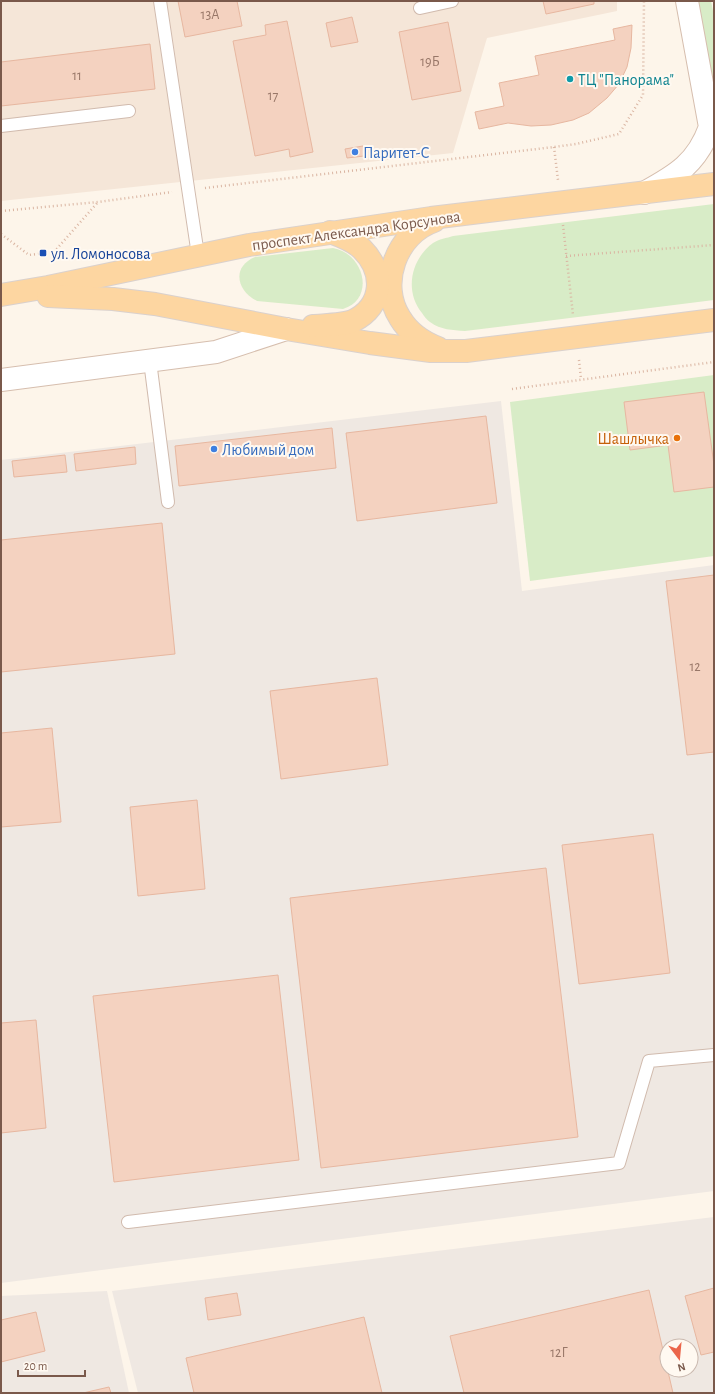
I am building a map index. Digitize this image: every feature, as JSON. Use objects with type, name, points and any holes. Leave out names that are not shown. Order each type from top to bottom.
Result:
[{"type":"main road","name":"проспект Александра Корсунова","points":[[1,296],[248,245],[330,232],[714,184]]},
{"type":"main road","points":[[449,216],[424,224],[405,242],[393,265],[391,292],[399,317],[417,338],[441,350],[453,352]]},
{"type":"main road","points":[[286,329],[351,322],[362,316],[371,308],[376,299],[378,278],[375,267],[370,258],[348,238],[330,232]]},
{"type":"main road","name":"проспект Александра Корсунова","points":[[1,296],[75,296],[155,304],[286,329],[408,348],[453,352],[714,320]]},
{"type":"street","points":[[644,193],[668,180],[686,166],[698,153],[712,129],[686,1]]},
{"type":"street","points":[[1,380],[216,352],[286,329]]},
{"type":"lane","points":[[160,1],[198,255]]},
{"type":"lane","points":[[420,8],[452,1]]},
{"type":"lane","points":[[1,126],[129,111]]},
{"type":"lane","points":[[150,361],[168,502]]},
{"type":"lane","points":[[128,1222],[619,1163],[649,1061],[714,1055]]},
{"type":"path","points":[[1,211],[98,202],[554,147],[576,144],[619,134],[643,95],[644,1]]},
{"type":"path","points":[[554,147],[581,379]]},
{"type":"path","points":[[1,234],[29,255],[54,252],[98,202]]},
{"type":"path","points":[[566,256],[714,245]]},
{"type":"path","points":[[512,389],[714,362]]},
{"type":"shaded area","points":[[1,1],[617,1],[617,11],[487,38],[453,153],[1,201]]},
{"type":"shaded area","points":[[501,401],[522,591],[714,565],[714,1191],[1,1283],[1,460]]},
{"type":"shaded area","points":[[714,1217],[714,1393],[138,1393],[112,1291]]},
{"type":"shaded area","points":[[107,1291],[129,1393],[1,1393],[1,1296]]},
{"type":"green space","points":[[698,1],[711,1],[714,16],[714,88]]},
{"type":"green space","points":[[714,204],[714,300],[465,331],[451,330],[434,325],[425,317],[416,304],[413,295],[412,276],[415,266],[425,250],[438,240],[453,236]]},
{"type":"green space","points":[[333,248],[344,252],[352,258],[362,277],[363,287],[360,296],[353,304],[343,309],[257,301],[250,297],[241,285],[240,273],[242,267],[247,261],[255,257]]},
{"type":"green space","points":[[714,375],[714,556],[530,581],[510,402]]},
{"type":"building","points":[[178,1],[237,1],[242,26],[185,37]]},
{"type":"building","points":[[543,1],[594,1],[594,4],[546,14]]},
{"type":"building","points":[[352,17],[358,42],[331,47],[326,23]]},
{"type":"building","points":[[287,21],[313,152],[290,157],[289,149],[255,156],[233,41],[266,35],[265,25]]},
{"type":"building","points":[[448,22],[461,91],[412,100],[399,32]]},
{"type":"building","name":"ТЦ \"Панорама\"","points":[[632,25],[631,48],[627,67],[619,84],[607,98],[589,113],[573,120],[551,125],[531,126],[508,123],[479,129],[475,112],[504,106],[499,83],[539,75],[535,56],[615,40],[613,29]]},
{"type":"building","points":[[150,44],[155,89],[1,106],[1,62]]},
{"type":"building","name":"Паритет-С","points":[[363,146],[364,156],[347,158],[345,149]]},
{"type":"building","points":[[704,392],[714,465],[714,487],[674,492],[668,445],[630,450],[624,402]]},
{"type":"building","points":[[486,416],[497,503],[357,521],[346,433]]},
{"type":"building","points":[[332,428],[336,468],[179,486],[175,446]]},
{"type":"building","points":[[135,447],[136,464],[76,471],[74,454]]},
{"type":"building","points":[[65,455],[67,472],[14,477],[12,461]]},
{"type":"building","points":[[162,523],[175,654],[1,672],[1,540]]},
{"type":"building","points":[[714,575],[714,752],[687,755],[666,581]]},
{"type":"building","points":[[377,678],[388,765],[281,779],[270,691]]},
{"type":"building","points":[[52,728],[61,822],[1,827],[1,733]]},
{"type":"building","points":[[197,800],[205,889],[138,896],[130,807]]},
{"type":"building","points":[[653,834],[670,973],[579,984],[562,845]]},
{"type":"building","points":[[546,868],[578,1137],[321,1168],[290,898]]},
{"type":"building","points":[[278,975],[299,1160],[114,1182],[93,996]]},
{"type":"building","points":[[36,1020],[46,1128],[1,1133],[1,1023]]},
{"type":"building","points":[[714,1288],[714,1352],[701,1355],[699,1338],[696,1338],[685,1296]]},
{"type":"building","points":[[649,1290],[660,1338],[659,1378],[670,1378],[673,1393],[464,1393],[450,1336]]},
{"type":"building","points":[[237,1293],[241,1315],[208,1320],[205,1298]]},
{"type":"building","points":[[36,1312],[45,1351],[1,1362],[1,1320]]},
{"type":"building","points":[[364,1317],[382,1393],[194,1393],[186,1358]]},
{"type":"building","points":[[109,1387],[111,1393],[83,1393]]},
{"type":"place","name":"ТЦ \"Панорама\"","points":[[570,79]]},
{"type":"place","name":"Паритет-С","points":[[355,152]]},
{"type":"place","name":"ул. Ломоносова","points":[[43,253]]},
{"type":"place","name":"Шашлычка","points":[[677,438]]},
{"type":"place","name":"Любимый дом","points":[[214,449]]}]
